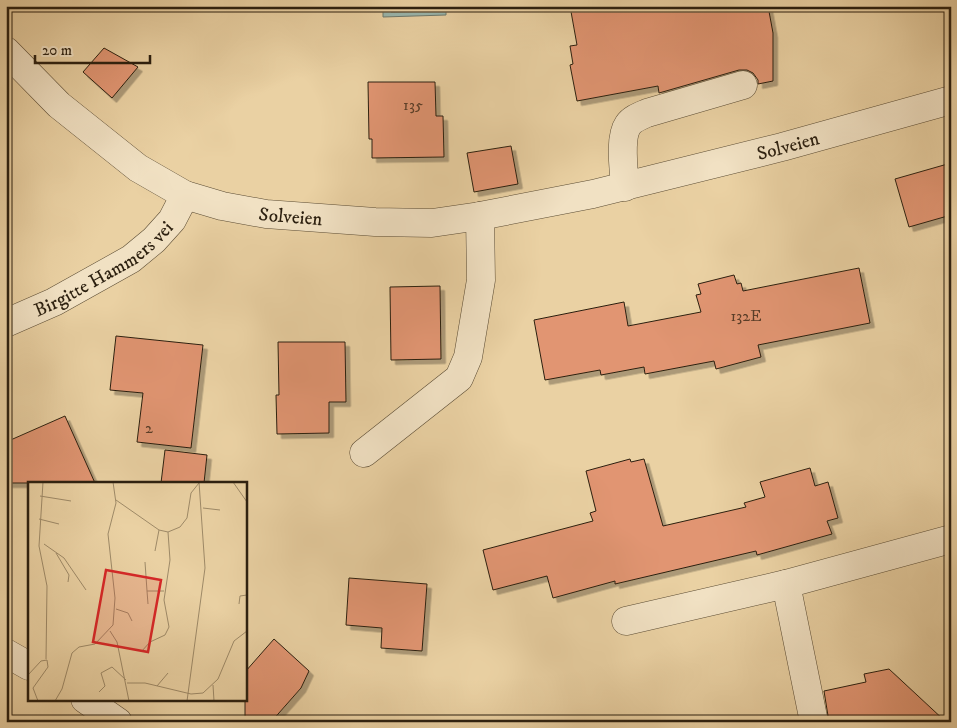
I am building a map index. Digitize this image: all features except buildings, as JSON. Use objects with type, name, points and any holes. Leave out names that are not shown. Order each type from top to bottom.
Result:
[{"type":"street","name":"Solveien","points":[[6,51],[60,105],[138,168],[185,195],[222,206],[266,214],[375,222],[432,222],[480,216],[625,187],[782,147],[951,100]]},
{"type":"street","points":[[625,187],[623,136],[627,126],[633,120],[647,113],[743,85]]},
{"type":"street","name":"Birgitte Hammers vei","points":[[6,323],[54,302],[131,259],[154,240],[172,220],[185,195]]},
{"type":"street","points":[[364,453],[459,378],[468,357],[481,280],[480,216]]},
{"type":"street","points":[[626,621],[786,584],[951,539]]},
{"type":"street","points":[[786,584],[814,722]]},
{"type":"street","points":[[6,654],[28,665]]},
{"type":"street","points":[[86,700],[118,722]]},
{"type":"water","points":[[383,6],[446,6],[446,15],[383,17]]}]
